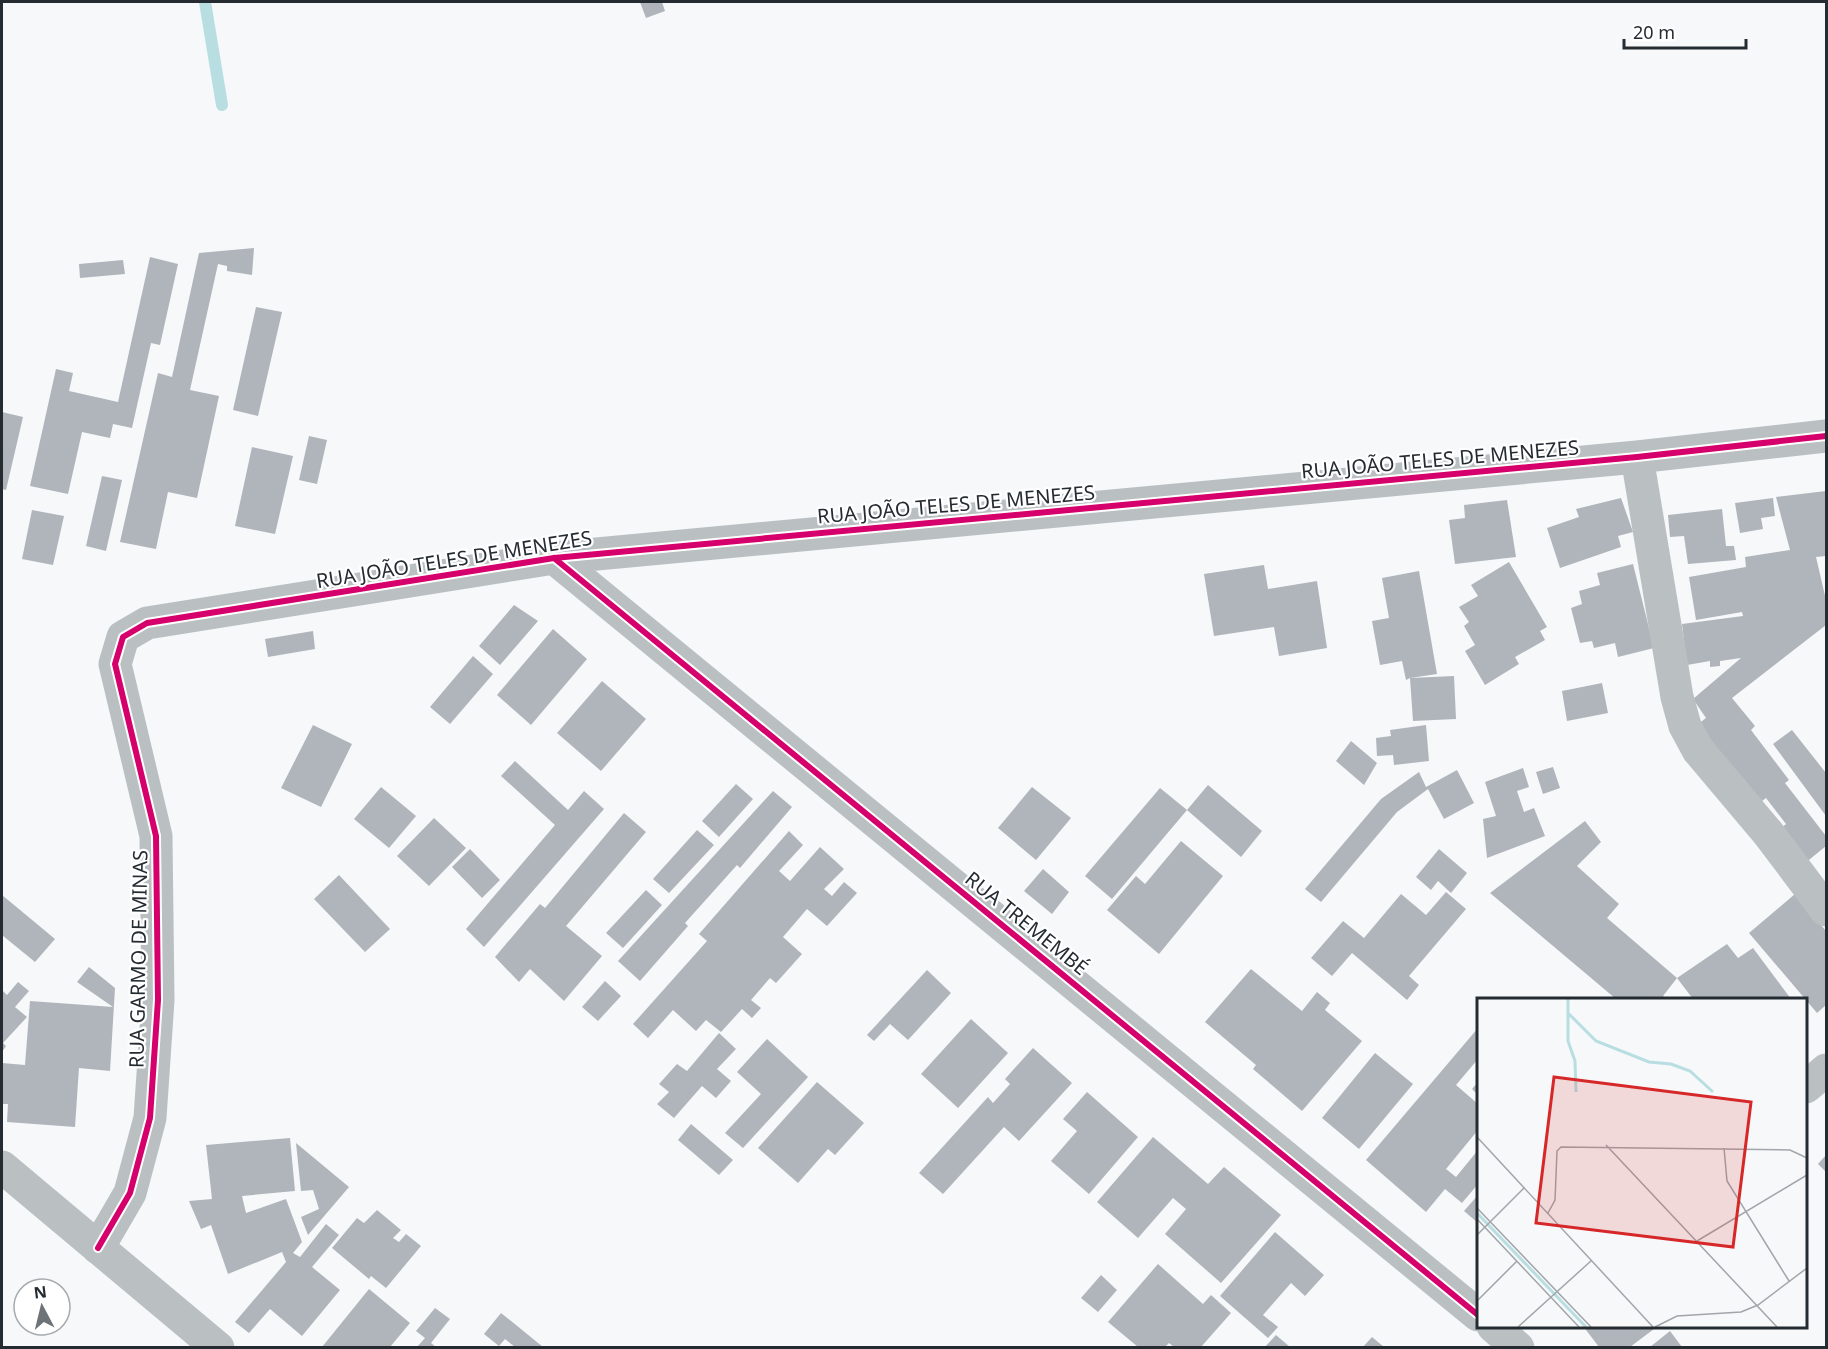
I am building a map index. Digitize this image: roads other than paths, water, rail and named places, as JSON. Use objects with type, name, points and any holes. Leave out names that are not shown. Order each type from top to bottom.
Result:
[{"type":"street","name":"RUA JOÃO TELES DE MENEZES","points":[[115,664],[123,637],[147,623],[554,558],[1637,457],[1827,436]]},
{"type":"street","points":[[1637,457],[1677,697],[1685,726],[1698,750],[1768,832],[1827,910]]},
{"type":"street","name":"RUA TREMEMBÉ","points":[[554,558],[1477,1312]]},
{"type":"street","name":"RUA GARMO DE MINAS","points":[[98,1248],[130,1192],[150,1118],[158,1000],[156,836],[115,664]]},
{"type":"street","points":[[1807,1086],[1827,1070]]},
{"type":"street","points":[[2,1167],[219,1347]]},
{"type":"waterway","points":[[205,2],[222,105]]}]
